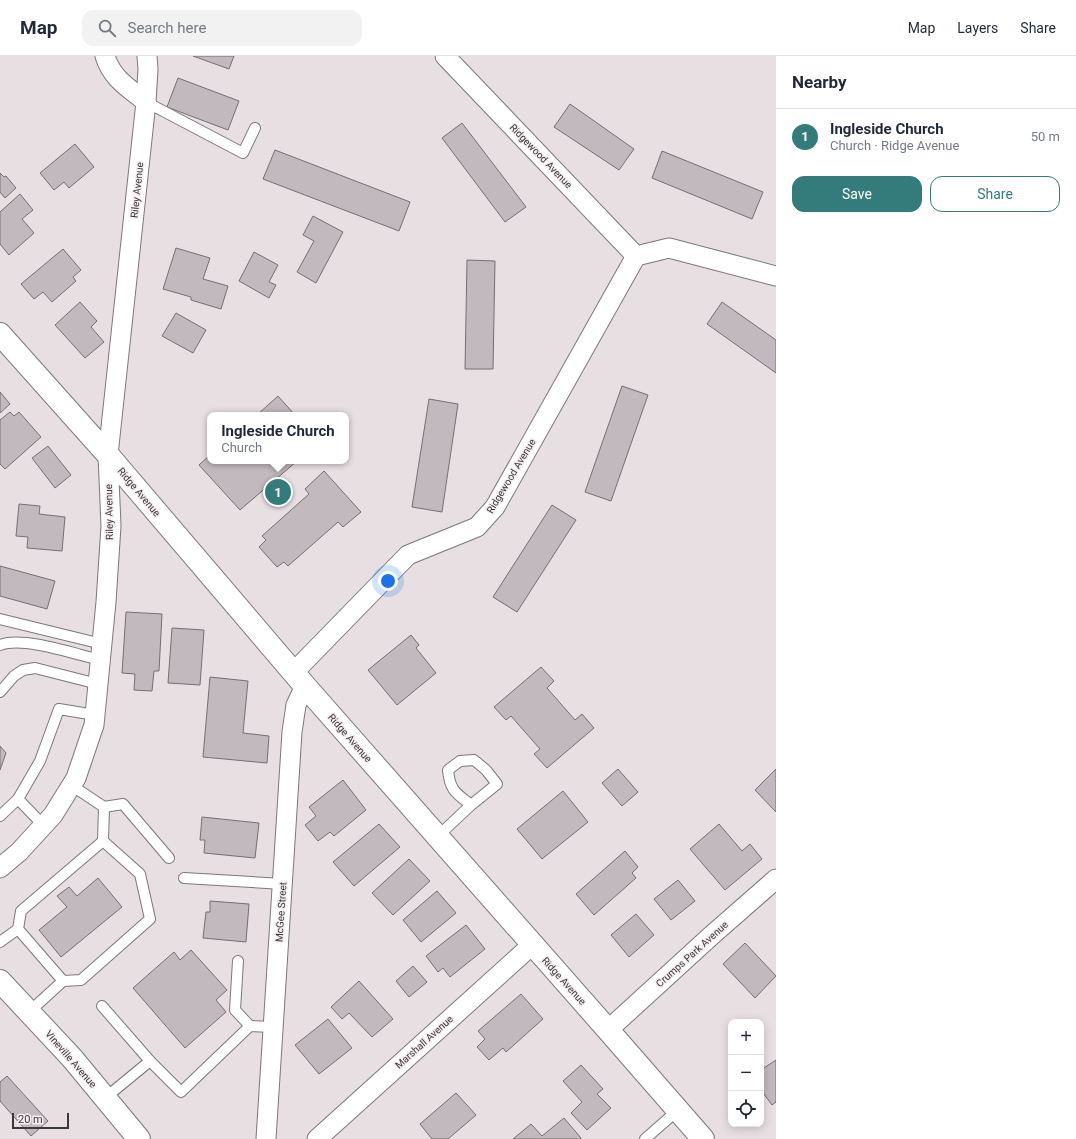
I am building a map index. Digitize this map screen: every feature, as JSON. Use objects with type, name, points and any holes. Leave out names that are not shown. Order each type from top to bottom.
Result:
[{"type":"street","points":[[105,56],[107,64],[119,81],[146,102]]},
{"type":"street","name":"Riley Avenue","points":[[0,868],[19,852],[53,815],[76,778],[94,725],[111,526],[108,455],[146,102],[148,69],[147,56]]},
{"type":"street","name":"Ridgewood Avenue","points":[[299,680],[408,555],[477,527],[495,507],[636,256],[445,56]]},
{"type":"street","points":[[636,256],[669,248],[776,276]]},
{"type":"street","name":"Ridge Avenue","points":[[0,334],[108,455],[299,680],[703,1139]]},
{"type":"street","name":"McGee Street","points":[[266,1139],[292,732],[299,680]]},
{"type":"street","name":"Crumps Park Avenue","points":[[608,1030],[712,934],[776,879]]},
{"type":"street","name":"Marshall Avenue","points":[[317,1139],[532,945]]},
{"type":"street","name":"Vineville Avenue","points":[[0,981],[72,1058],[139,1139]]},
{"type":"lane","points":[[146,102],[243,153],[255,128]]},
{"type":"lane","points":[[0,619],[101,652]]},
{"type":"lane","points":[[0,645],[6,643],[28,643],[101,652]]},
{"type":"lane","points":[[0,692],[14,676],[23,670],[35,668],[98,684]]},
{"type":"lane","points":[[0,816],[18,799],[40,761],[59,709],[95,715]]},
{"type":"lane","points":[[437,837],[497,784],[486,770],[474,760],[460,761],[448,770],[449,783],[456,793],[471,806]]},
{"type":"lane","points":[[71,785],[104,807],[123,804],[169,858]]},
{"type":"lane","points":[[18,799],[44,826]]},
{"type":"lane","points":[[0,942],[18,929],[22,911],[103,841],[104,807]]},
{"type":"lane","points":[[29,1012],[63,982],[80,980],[150,919],[140,874],[103,841]]},
{"type":"lane","points":[[184,878],[283,884]]},
{"type":"lane","points":[[18,929],[63,982]]},
{"type":"lane","points":[[238,961],[235,1010],[250,1026],[274,1027]]},
{"type":"lane","points":[[102,1006],[150,1061],[181,1092],[250,1026]]},
{"type":"lane","points":[[105,1098],[150,1061]]},
{"type":"lane","points":[[645,1139],[678,1110]]},
{"type":"building","points":[[193,56],[234,56],[229,69]]},
{"type":"building","points":[[178,78],[239,101],[228,130],[167,107]]},
{"type":"building","points":[[570,104],[634,149],[619,170],[554,127]]},
{"type":"building","points":[[462,123],[526,207],[505,222],[442,138]]},
{"type":"building","points":[[75,144],[94,167],[69,188],[64,182],[54,190],[40,173]]},
{"type":"building","points":[[275,150],[410,202],[399,231],[263,179]]},
{"type":"building","points":[[662,151],[763,192],[752,219],[652,178]]},
{"type":"building","points":[[0,173],[4,177],[6,176],[16,188],[5,198],[0,192]]},
{"type":"building","points":[[20,194],[33,210],[22,219],[34,233],[9,255],[0,244],[0,212]]},
{"type":"building","points":[[313,216],[343,232],[316,283],[297,272],[314,241],[303,235]]},
{"type":"building","points":[[176,248],[210,258],[203,279],[228,286],[221,309],[191,300],[191,297],[163,289]]},
{"type":"building","points":[[63,249],[81,270],[73,277],[76,281],[52,302],[43,292],[34,299],[21,284]]},
{"type":"building","points":[[254,252],[278,265],[269,282],[276,285],[269,298],[239,281]]},
{"type":"building","points":[[467,260],[495,261],[493,369],[465,369]]},
{"type":"building","points":[[80,302],[97,321],[91,327],[104,342],[85,358],[55,325]]},
{"type":"building","points":[[722,302],[776,340],[776,373],[707,324]]},
{"type":"building","points":[[176,313],[206,330],[193,353],[162,336]]},
{"type":"building","points":[[622,386],[648,395],[611,501],[585,492]]},
{"type":"building","points":[[0,392],[10,404],[0,413]]},
{"type":"building","points":[[278,396],[292,412],[260,412]]},
{"type":"building","points":[[429,399],[458,404],[442,512],[412,507]]},
{"type":"building","points":[[10,412],[14,416],[19,412],[41,437],[5,469],[0,464],[0,420]]},
{"type":"building","points":[[48,446],[71,475],[55,488],[32,458]]},
{"type":"building","points":[[207,458],[207,464],[294,464],[240,510],[199,465]]},
{"type":"building","points":[[324,471],[361,512],[343,527],[338,522],[288,566],[284,562],[277,567],[259,547],[266,540],[262,536],[309,494],[305,489]]},
{"type":"building","points":[[19,504],[40,506],[39,514],[65,517],[62,551],[27,548],[28,537],[16,536]]},
{"type":"building","points":[[552,505],[576,520],[517,612],[493,597]]},
{"type":"building","points":[[0,566],[55,581],[47,609],[0,596]]},
{"type":"building","points":[[126,612],[162,614],[159,671],[154,671],[152,691],[134,690],[135,674],[122,673]]},
{"type":"building","points":[[172,628],[204,630],[200,685],[168,683]]},
{"type":"building","points":[[411,635],[419,645],[416,648],[436,673],[397,705],[368,670]]},
{"type":"building","points":[[541,667],[554,681],[547,688],[575,720],[582,714],[594,728],[547,768],[534,754],[540,749],[511,716],[506,720],[494,707]]},
{"type":"building","points":[[210,677],[248,681],[243,733],[269,736],[267,763],[203,757]]},
{"type":"building","points":[[0,746],[6,753],[0,770]]},
{"type":"building","points":[[618,769],[638,792],[622,806],[602,783]]},
{"type":"building","points":[[776,769],[776,812],[755,790]]},
{"type":"building","points":[[343,780],[366,810],[334,836],[330,832],[318,841],[305,825],[316,816],[309,807]]},
{"type":"building","points":[[563,791],[588,822],[542,859],[517,829]]},
{"type":"building","points":[[202,817],[259,823],[255,858],[204,853],[205,840],[200,840]]},
{"type":"building","points":[[379,824],[400,847],[354,886],[333,862]]},
{"type":"building","points":[[719,824],[742,851],[750,844],[762,859],[725,890],[690,849]]},
{"type":"building","points":[[625,851],[638,867],[632,873],[636,878],[594,915],[576,894]]},
{"type":"building","points":[[409,859],[430,881],[393,915],[372,893]]},
{"type":"building","points":[[98,878],[122,907],[61,957],[39,930],[67,907],[57,896],[69,887],[77,896]]},
{"type":"building","points":[[678,880],[695,901],[671,920],[654,899]]},
{"type":"building","points":[[437,891],[456,913],[421,942],[403,920]]},
{"type":"building","points":[[210,901],[249,904],[246,942],[203,938],[206,912],[210,912]]},
{"type":"building","points":[[636,914],[654,935],[629,957],[611,935]]},
{"type":"building","points":[[466,925],[485,949],[450,977],[443,968],[438,972],[426,956]]},
{"type":"building","points":[[745,943],[776,976],[755,998],[723,964]]},
{"type":"building","points":[[191,950],[227,990],[216,1000],[226,1012],[185,1048],[133,988],[174,952],[180,960]]},
{"type":"building","points":[[413,966],[427,982],[409,997],[396,981]]},
{"type":"building","points":[[359,981],[393,1019],[372,1037],[349,1013],[342,1019],[331,1007]]},
{"type":"building","points":[[521,994],[543,1019],[506,1052],[503,1048],[489,1060],[477,1047],[485,1039],[478,1031]]},
{"type":"building","points":[[328,1019],[352,1048],[319,1074],[295,1045]]},
{"type":"building","points":[[776,1060],[776,1102],[772,1105],[764,1094],[764,1068]]},
{"type":"building","points":[[581,1065],[603,1089],[597,1094],[611,1108],[587,1130],[571,1113],[582,1102],[563,1081]]},
{"type":"building","points":[[7,1076],[48,1121],[31,1136],[0,1101],[0,1082]]},
{"type":"building","points":[[456,1093],[476,1115],[448,1139],[432,1139],[420,1124]]},
{"type":"building","points":[[564,1118],[581,1138],[580,1139],[513,1139],[531,1124],[542,1136]]},
{"type":"place","name":"Ingleside Church","points":[[278,492]]}]
